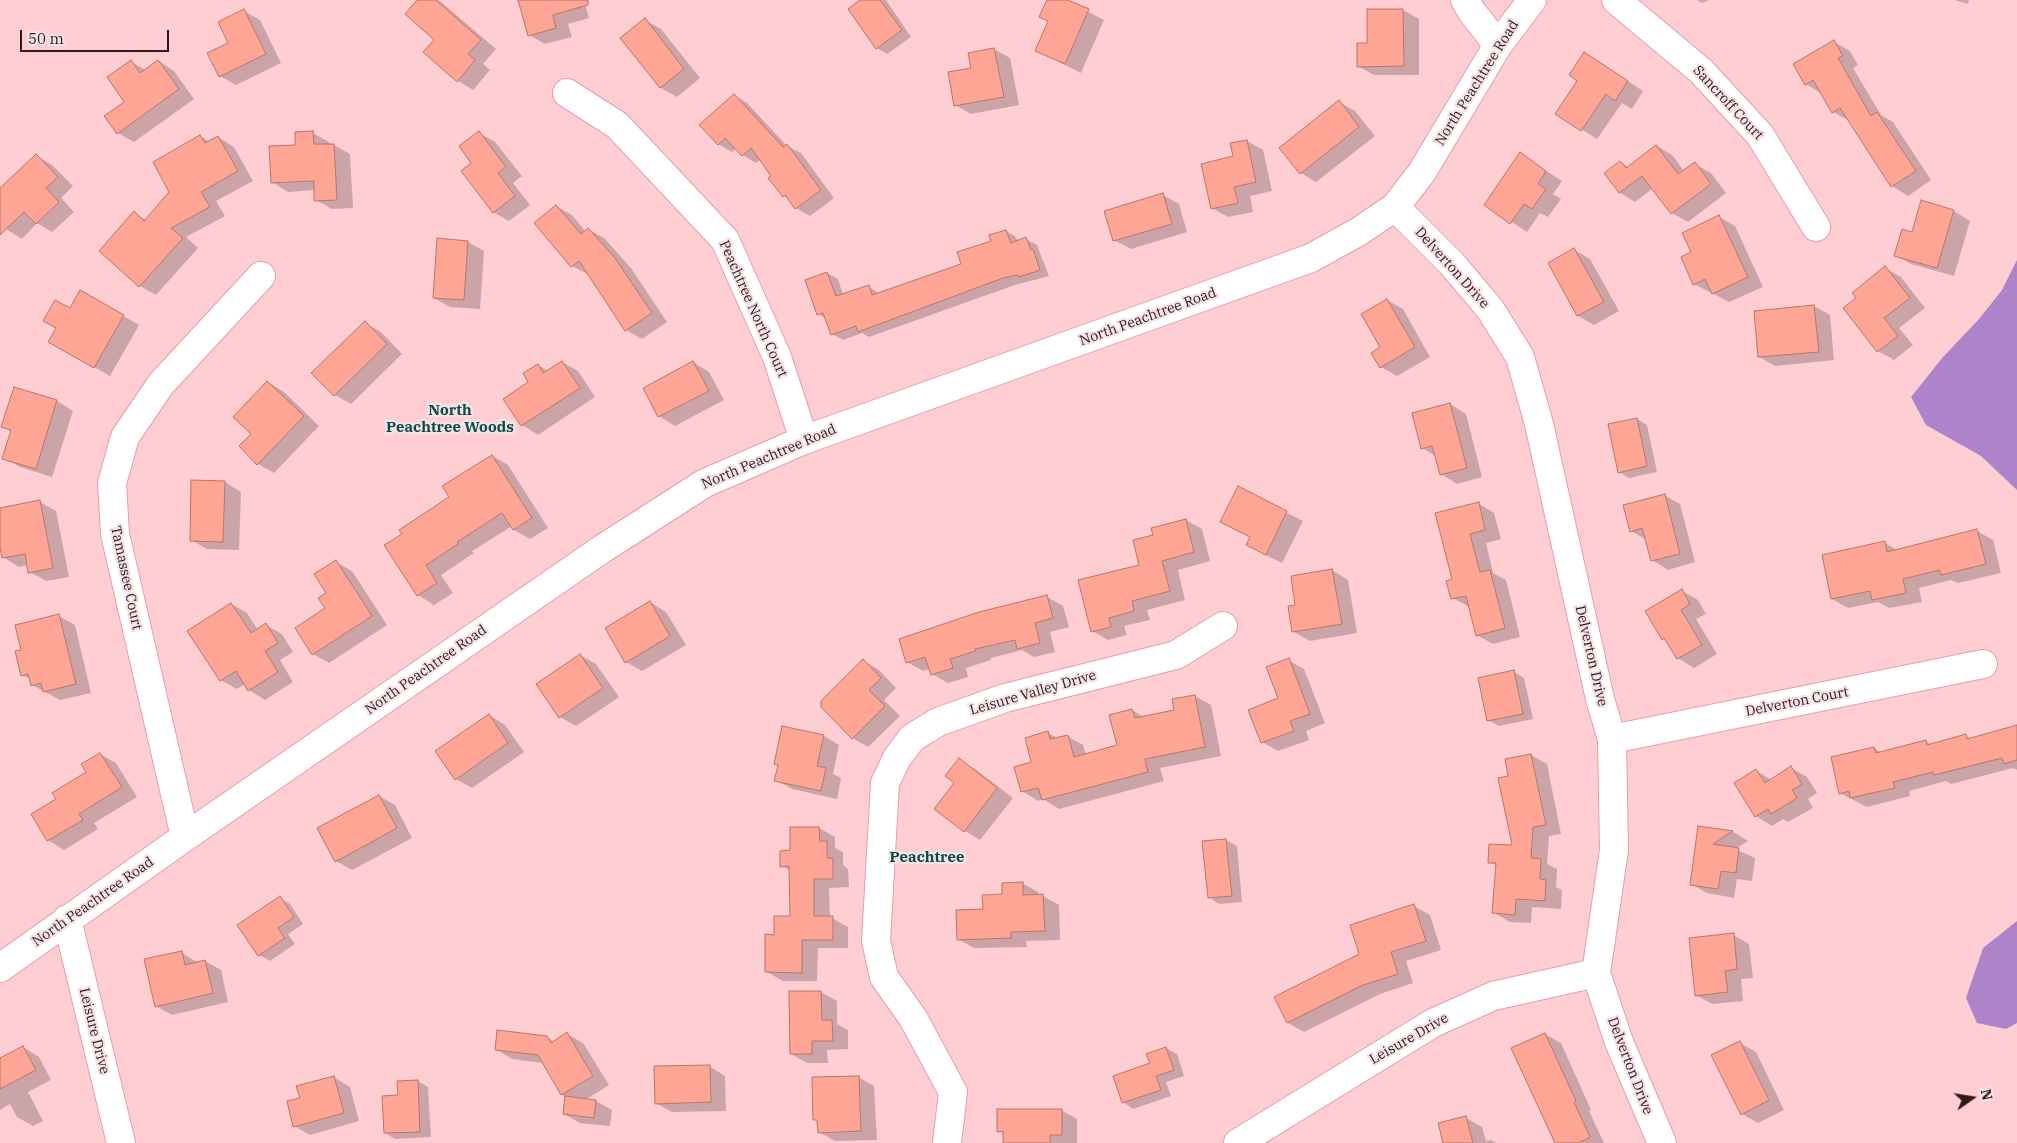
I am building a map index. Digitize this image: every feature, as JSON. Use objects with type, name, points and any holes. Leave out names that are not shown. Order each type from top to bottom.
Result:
[{"type":"street","points":[[1466,0],[1472,12],[1498,45]]},
{"type":"street","name":"North Peachtree Road","points":[[0,968],[67,919],[631,529],[705,483],[804,440],[1311,258],[1358,232],[1395,206],[1422,172],[1498,45],[1532,0]]},
{"type":"street","name":"Sancroff Court","points":[[1616,0],[1702,71],[1760,135],[1816,227]]},
{"type":"street","name":"Peachtree North Court","points":[[567,93],[617,125],[725,240],[777,357],[804,440]]},
{"type":"street","name":"Delverton Drive","points":[[1395,206],[1452,264],[1490,309],[1520,357],[1539,424],[1600,699],[1612,739],[1614,850],[1596,973],[1619,1042],[1662,1143]]},
{"type":"street","name":"Tamassee Court","points":[[185,837],[115,534],[112,483],[125,437],[161,384],[261,276]]},
{"type":"street","name":"Leisure Valley Drive","points":[[947,1143],[953,1092],[914,1018],[884,977],[876,941],[885,783],[897,758],[912,738],[938,722],[1005,698],[1176,655],[1222,626]]},
{"type":"street","name":"Delverton Court","points":[[1612,739],[1983,664]]},
{"type":"street","name":"Leisure Drive","points":[[67,919],[122,1143]]},
{"type":"street","name":"Leisure Drive","points":[[1238,1143],[1433,1023],[1493,996],[1596,973]]},
{"type":"shaded area","points":[[2017,260],[2017,490],[1981,456],[1926,425],[1911,397],[1943,357],[1979,319],[2002,290]]},
{"type":"shaded area","points":[[2017,921],[2017,1023],[2006,1029],[1977,1023],[1966,998],[1983,948]]},
{"type":"building","points":[[417,0],[436,0],[481,40],[468,54],[475,60],[457,82],[423,52],[434,40],[405,14]]},
{"type":"building","points":[[518,0],[588,0],[588,5],[553,15],[556,28],[528,36]]},
{"type":"building","points":[[860,0],[880,0],[902,30],[876,49],[848,9]]},
{"type":"building","points":[[1047,0],[1068,0],[1089,9],[1065,64],[1035,51],[1048,21],[1039,17]]},
{"type":"building","points":[[244,9],[266,54],[219,77],[207,53],[228,43],[218,22]]},
{"type":"building","points":[[1367,9],[1403,9],[1404,66],[1357,67],[1357,43],[1367,43]]},
{"type":"building","points":[[645,18],[684,69],[660,88],[620,38]]},
{"type":"building","points":[[1834,40],[1843,56],[1838,58],[1871,116],[1877,112],[1916,171],[1891,187],[1840,108],[1832,113],[1813,80],[1805,85],[1793,64]]},
{"type":"building","points":[[994,48],[1004,97],[954,106],[948,72],[971,68],[968,53]]},
{"type":"building","points":[[1584,52],[1628,81],[1615,101],[1606,94],[1581,131],[1555,114],[1577,81],[1569,75]]},
{"type":"building","points":[[131,60],[140,73],[158,60],[179,89],[117,134],[104,116],[124,102],[107,77]]},
{"type":"building","points":[[734,94],[783,147],[787,144],[821,190],[795,209],[785,195],[783,197],[768,178],[771,176],[751,148],[742,156],[725,138],[718,145],[699,125]]},
{"type":"building","points":[[1339,100],[1359,127],[1300,174],[1279,148]]},
{"type":"building","points":[[313,131],[314,144],[334,144],[337,200],[314,201],[314,181],[271,183],[269,146],[295,145],[295,132]]},
{"type":"building","points":[[479,131],[506,167],[498,173],[515,196],[493,213],[461,171],[471,163],[459,146]]},
{"type":"building","points":[[200,135],[205,143],[218,136],[238,171],[201,192],[210,207],[171,228],[183,238],[139,287],[99,251],[134,211],[144,221],[169,192],[153,162]]},
{"type":"building","points":[[1247,140],[1256,182],[1234,187],[1238,203],[1211,209],[1201,164],[1233,156],[1230,143]]},
{"type":"building","points":[[1656,145],[1678,174],[1695,162],[1711,184],[1671,214],[1642,176],[1619,193],[1604,173],[1620,161],[1626,168]]},
{"type":"building","points":[[1520,152],[1546,171],[1538,184],[1546,189],[1532,209],[1524,204],[1510,224],[1484,205]]},
{"type":"building","points":[[36,154],[58,177],[46,188],[59,202],[36,224],[24,212],[0,235],[0,188]]},
{"type":"building","points":[[1163,193],[1172,224],[1113,241],[1104,211]]},
{"type":"building","points":[[1921,200],[1954,210],[1937,268],[1894,256],[1902,229],[1912,232]]},
{"type":"building","points":[[556,205],[581,234],[588,228],[615,258],[652,313],[625,331],[579,261],[571,267],[534,223]]},
{"type":"building","points":[[1719,215],[1748,277],[1712,294],[1705,279],[1693,285],[1681,257],[1691,252],[1682,233]]},
{"type":"building","points":[[1006,230],[1011,243],[1026,237],[1031,250],[1033,249],[1040,270],[1019,277],[1018,275],[1003,278],[858,332],[856,326],[831,335],[823,313],[817,315],[805,280],[827,272],[836,296],[869,285],[872,295],[961,264],[957,252],[991,241],[989,235]]},
{"type":"building","points":[[437,238],[468,241],[464,300],[433,298]]},
{"type":"building","points":[[1574,248],[1604,302],[1577,316],[1548,263]]},
{"type":"building","points":[[1885,266],[1910,298],[1884,318],[1898,336],[1877,352],[1843,308],[1856,298],[1852,293]]},
{"type":"building","points":[[80,290],[124,315],[94,368],[48,342],[56,328],[43,321],[55,300],[70,308]]},
{"type":"building","points":[[1387,299],[1415,347],[1380,368],[1371,353],[1380,347],[1361,314]]},
{"type":"building","points":[[1814,305],[1819,352],[1758,357],[1754,311]]},
{"type":"building","points":[[365,321],[387,344],[334,396],[311,373]]},
{"type":"building","points":[[562,361],[580,388],[521,426],[503,399],[528,382],[523,373],[538,364],[543,373]]},
{"type":"building","points":[[693,361],[709,391],[658,417],[643,388]]},
{"type":"building","points":[[267,381],[304,416],[257,465],[239,446],[251,434],[233,417]]},
{"type":"building","points":[[14,387],[57,400],[36,469],[2,459],[11,430],[1,427]]},
{"type":"building","points":[[1450,403],[1467,468],[1440,475],[1432,446],[1421,449],[1412,413]]},
{"type":"building","points":[[1637,418],[1647,466],[1618,473],[1608,424]]},
{"type":"building","points":[[492,455],[532,518],[513,530],[502,513],[457,542],[458,544],[426,565],[437,583],[417,596],[384,545],[402,534],[399,530],[449,497],[442,486]]},
{"type":"building","points":[[191,480],[225,481],[223,542],[190,541]]},
{"type":"building","points":[[1238,486],[1287,511],[1266,555],[1246,545],[1250,537],[1220,522]]},
{"type":"building","points":[[1665,494],[1680,554],[1651,561],[1642,528],[1630,532],[1623,505]]},
{"type":"building","points":[[40,500],[53,568],[28,573],[25,554],[2,558],[0,547],[0,508]]},
{"type":"building","points":[[1479,502],[1485,530],[1470,534],[1480,572],[1490,570],[1505,628],[1476,636],[1466,596],[1451,599],[1446,581],[1452,579],[1435,513]]},
{"type":"building","points":[[1186,519],[1194,552],[1162,561],[1170,591],[1132,601],[1134,611],[1109,618],[1111,627],[1091,632],[1078,580],[1139,565],[1133,540],[1153,535],[1151,528]]},
{"type":"building","points":[[1977,529],[1986,564],[1941,575],[1939,570],[1903,579],[1906,593],[1872,600],[1870,591],[1831,599],[1822,555],[1885,541],[1887,552]]},
{"type":"building","points":[[336,560],[372,616],[312,655],[295,628],[325,608],[318,598],[326,593],[314,574]]},
{"type":"building","points":[[1332,569],[1342,624],[1292,632],[1288,606],[1295,605],[1291,576]]},
{"type":"building","points":[[1682,589],[1690,604],[1681,610],[1702,645],[1677,659],[1664,638],[1662,640],[1645,611]]},
{"type":"building","points":[[1047,595],[1053,618],[1035,623],[1040,643],[1017,649],[1015,640],[975,649],[976,651],[950,659],[953,668],[931,675],[925,657],[906,663],[899,639],[979,612]]},
{"type":"building","points":[[650,601],[670,636],[625,663],[605,628]]},
{"type":"building","points":[[231,603],[251,633],[266,623],[278,643],[265,651],[278,672],[248,691],[236,671],[220,681],[187,631]]},
{"type":"building","points":[[59,614],[76,684],[43,692],[41,683],[31,686],[28,674],[21,676],[15,651],[21,650],[15,625]]},
{"type":"building","points":[[580,654],[603,688],[559,718],[536,684]]},
{"type":"building","points":[[1289,658],[1310,714],[1290,721],[1294,731],[1261,743],[1248,710],[1278,698],[1266,667]]},
{"type":"building","points":[[863,659],[881,678],[869,690],[885,706],[852,739],[821,707],[821,701]]},
{"type":"building","points":[[1514,670],[1523,714],[1487,721],[1478,678]]},
{"type":"building","points":[[1195,695],[1205,747],[1145,759],[1148,772],[1042,800],[1038,788],[1021,792],[1014,767],[1031,762],[1025,738],[1048,731],[1050,739],[1068,735],[1074,757],[1117,745],[1109,715],[1132,709],[1135,718],[1174,710],[1172,699]]},
{"type":"building","points":[[489,714],[508,743],[455,780],[435,751]]},
{"type":"building","points":[[2017,725],[2017,760],[2004,764],[2002,758],[1934,775],[1933,772],[1893,782],[1895,788],[1850,798],[1849,791],[1839,794],[1831,757],[1874,747],[1876,753],[1926,740],[1927,745],[1966,734],[1967,739]]},
{"type":"building","points":[[782,726],[824,735],[817,766],[826,768],[821,791],[774,781],[778,765],[774,764]]},
{"type":"building","points":[[100,753],[122,787],[79,814],[83,820],[47,841],[31,814],[56,799],[52,793],[86,772],[81,764]]},
{"type":"building","points":[[1531,754],[1546,825],[1533,827],[1531,858],[1541,859],[1540,879],[1546,880],[1545,901],[1516,899],[1515,915],[1492,913],[1496,863],[1488,863],[1489,844],[1512,845],[1498,778],[1508,776],[1505,759]]},
{"type":"building","points":[[959,758],[997,788],[964,832],[934,809],[954,783],[945,776]]},
{"type":"building","points":[[1791,766],[1802,784],[1792,790],[1797,798],[1771,814],[1768,809],[1755,817],[1734,783],[1756,769],[1765,783]]},
{"type":"building","points":[[379,795],[397,828],[335,862],[317,828]]},
{"type":"building","points":[[1698,826],[1733,831],[1713,844],[1739,848],[1736,873],[1721,871],[1718,889],[1690,885]]},
{"type":"building","points":[[790,827],[819,827],[820,841],[827,841],[827,858],[833,858],[833,879],[814,879],[814,916],[833,916],[833,940],[802,940],[802,973],[765,972],[765,934],[774,935],[774,916],[790,916],[789,866],[780,867],[780,851],[790,850]]},
{"type":"building","points":[[1226,839],[1232,896],[1208,898],[1202,841]]},
{"type":"building","points":[[1023,882],[1023,895],[1043,894],[1045,931],[1011,932],[1011,938],[957,940],[956,910],[983,909],[982,895],[1002,894],[1002,883]]},
{"type":"building","points":[[280,896],[294,917],[278,928],[285,938],[258,956],[237,925]]},
{"type":"building","points":[[1414,904],[1426,941],[1391,952],[1398,974],[1363,985],[1287,1023],[1274,997],[1359,954],[1350,925]]},
{"type":"building","points":[[1734,933],[1737,969],[1725,971],[1728,992],[1695,996],[1689,938]]},
{"type":"building","points":[[182,951],[185,965],[205,960],[213,993],[155,1007],[144,959]]},
{"type":"building","points":[[789,991],[821,991],[822,1020],[832,1020],[833,1041],[812,1041],[812,1054],[790,1054]]},
{"type":"building","points":[[497,1030],[547,1036],[551,1043],[567,1032],[593,1076],[561,1095],[538,1055],[495,1050]]},
{"type":"building","points":[[1545,1033],[1590,1137],[1578,1143],[1555,1143],[1511,1048]]},
{"type":"building","points":[[1740,1041],[1769,1100],[1741,1115],[1711,1055]]},
{"type":"building","points":[[23,1046],[36,1070],[0,1089],[0,1058]]},
{"type":"building","points":[[1166,1047],[1174,1070],[1156,1076],[1161,1090],[1122,1103],[1113,1076],[1150,1063],[1146,1054]]},
{"type":"building","points":[[710,1065],[711,1102],[655,1104],[654,1066]]},
{"type":"building","points":[[334,1076],[344,1113],[293,1127],[287,1101],[300,1098],[296,1086]]},
{"type":"building","points":[[859,1076],[861,1131],[818,1133],[817,1120],[813,1120],[812,1077]]},
{"type":"building","points":[[418,1080],[420,1132],[384,1133],[382,1096],[398,1095],[397,1081]]},
{"type":"building","points":[[565,1096],[596,1100],[594,1118],[563,1114]]},
{"type":"building","points":[[997,1109],[1062,1109],[1062,1135],[1050,1135],[1050,1143],[1003,1143],[1003,1131],[997,1132]]},
{"type":"building","points":[[1466,1116],[1473,1143],[1443,1143],[1438,1123]]},
{"type":"district","name":"North Peachtree Woods","points":[[450,420]]},
{"type":"district","name":"Peachtree","points":[[927,858]]}]
